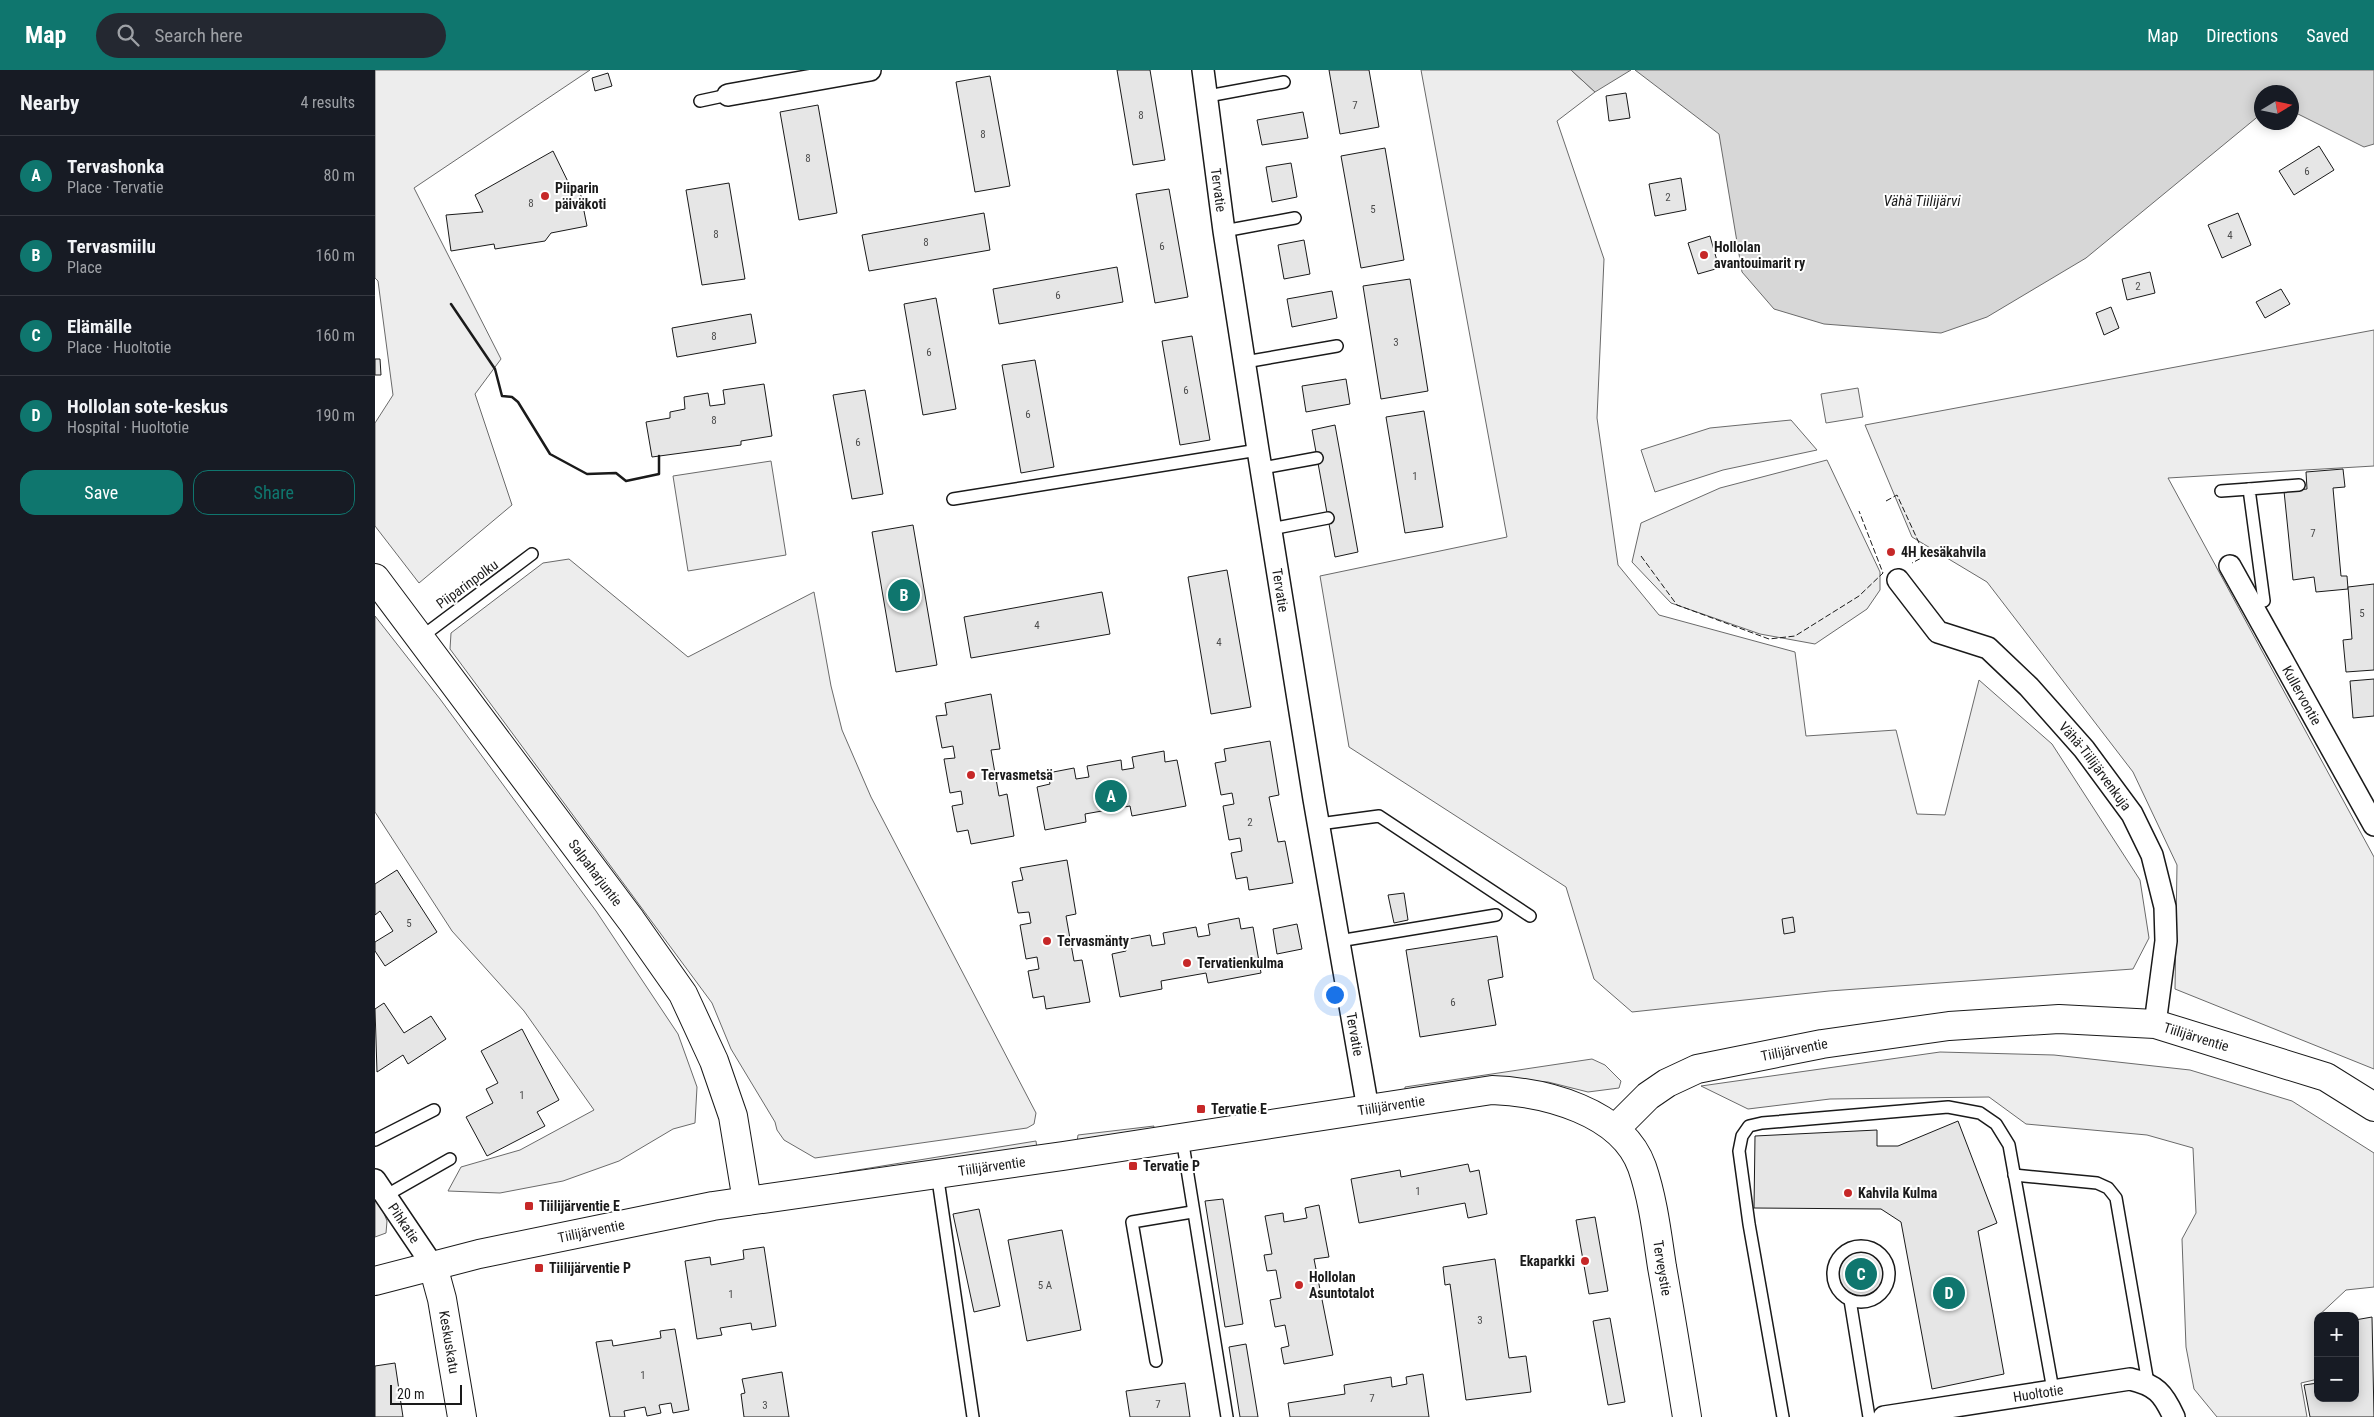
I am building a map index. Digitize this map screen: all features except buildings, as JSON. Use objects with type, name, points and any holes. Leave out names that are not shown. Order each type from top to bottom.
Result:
[{"type":"main road","name":"Salpaharjuntie","points":[[375,578],[631,920],[683,994],[714,1061],[733,1116],[747,1201]]},
{"type":"main road","name":"Tiilijärventie","points":[[375,1281],[479,1254],[747,1201],[1181,1138],[1492,1090],[1516,1091],[1567,1102],[1615,1129],[1647,1096],[1667,1083],[1697,1069],[1822,1044],[1949,1026],[2059,1019],[2155,1024],[2326,1077],[2374,1107]]},
{"type":"main road","name":"Terveystie","points":[[1615,1129],[1631,1148],[1642,1166],[1654,1218],[1687,1417]]},
{"type":"main road","name":"Keskuskatu","points":[[433,1266],[442,1299],[462,1417]]},
{"type":"street","points":[[728,95],[871,70]]},
{"type":"street","name":"Tervatie","points":[[1203,70],[1208,96],[1224,231],[1271,529],[1368,1109]]},
{"type":"street","name":"Kullervontie","points":[[2230,566],[2374,825]]},
{"type":"street","name":"Vähä-Tiilijärvenkuja","points":[[1897,580],[1938,632],[1988,648],[2029,687],[2084,749],[2132,814],[2152,855],[2165,907],[2166,942],[2155,1024]]},
{"type":"street","name":"Pihkatie","points":[[380,1188],[433,1266]]},
{"type":"street","name":"Huoltotie","points":[[1884,1417],[2130,1378],[2149,1383]]},
{"type":"street","points":[[2149,1383],[2161,1392],[2174,1417]]},
{"type":"lane","points":[[1208,96],[1284,82]]},
{"type":"lane","points":[[700,100],[728,95]]},
{"type":"lane","points":[[1224,231],[1295,218]]},
{"type":"lane","points":[[1245,362],[1337,346]]},
{"type":"lane","points":[[953,499],[1260,459],[1317,458]]},
{"type":"lane","points":[[2221,491],[2299,485]]},
{"type":"lane","points":[[2249,489],[2264,602]]},
{"type":"lane","points":[[1271,529],[1328,518]]},
{"type":"lane","name":"Piiparinpolku","points":[[420,638],[532,554]]},
{"type":"lane","points":[[1319,824],[1379,816],[1530,916]]},
{"type":"lane","points":[[1339,941],[1496,914]]},
{"type":"lane","points":[[1783,1417],[1749,1224],[1739,1151],[1742,1136],[1749,1126],[1762,1123],[1948,1107],[1980,1113],[1996,1124],[2009,1145],[2053,1390]]},
{"type":"lane","points":[[375,1140],[434,1110]]},
{"type":"lane","points":[[1181,1138],[1227,1417]]},
{"type":"lane","points":[[380,1188],[450,1159]]},
{"type":"lane","points":[[937,1173],[973,1417]]},
{"type":"lane","points":[[2014,1175],[2097,1183],[2107,1188],[2116,1198],[2149,1383]]},
{"type":"lane","points":[[1156,1360],[1132,1222],[1192,1212]]},
{"type":"lane","points":[[1850,1300],[1869,1301],[1877,1297],[1888,1282],[1888,1264],[1883,1256],[1869,1246],[1849,1247],[1836,1260],[1833,1279],[1836,1288],[1850,1300],[1869,1417]]},
{"type":"shaded area","points":[[375,70],[590,70],[414,188],[501,359],[475,394],[512,505],[419,583],[375,526],[375,423],[393,395],[378,281],[375,278]]},
{"type":"shaded area","points":[[1421,70],[1571,70],[1595,92],[1557,121],[1604,259],[1597,418],[1618,565],[1659,615],[1795,652],[1806,736],[1896,730],[1917,814],[1945,815],[1979,680],[2052,744],[2140,880],[2149,938],[2133,969],[1829,991],[1632,1012],[1594,979],[1566,887],[1349,747],[1320,576],[1507,537]]},
{"type":"shaded area","points":[[2374,330],[2374,466],[2168,478],[2374,857],[2374,1069],[2175,989],[2177,865],[2133,772],[1987,582],[1912,537],[1865,425]]},
{"type":"shaded area","points":[[1858,388],[1863,417],[1826,423],[1821,394]]},
{"type":"shaded area","points":[[1791,420],[1817,450],[1723,470],[1655,492],[1641,450],[1710,428]]},
{"type":"shaded area","points":[[1827,460],[1880,572],[1880,590],[1867,609],[1815,644],[1760,634],[1671,603],[1632,562],[1641,523],[1720,488]]},
{"type":"shaded area","points":[[771,461],[786,555],[688,571],[673,476]]},
{"type":"shaded area","points":[[569,559],[688,657],[814,592],[831,686],[842,730],[871,797],[1036,1113],[1034,1124],[1027,1128],[815,1158],[784,1140],[731,1049],[712,1003],[450,649],[451,633],[543,563]]},
{"type":"shaded area","points":[[375,616],[440,699],[596,911],[678,1034],[697,1087],[695,1123],[673,1129],[619,1161],[563,1181],[500,1193],[448,1191],[461,1167],[520,1150],[594,1110],[524,1011],[452,931],[375,812]]},
{"type":"shaded area","points":[[1940,1052],[2054,1055],[2190,1070],[2292,1101],[2374,1153],[2374,1287],[2346,1290],[2322,1312],[2314,1312],[2314,1380],[2301,1383],[2307,1417],[2217,1417],[2194,1389],[2186,1347],[2182,1239],[2196,1213],[2193,1148],[2147,1135],[2026,1124],[1989,1097],[1830,1099],[1748,1109],[1701,1086]]},
{"type":"shaded area","points":[[1592,1059],[1605,1065],[1621,1081],[1619,1088],[1588,1092],[1548,1082],[1496,1079],[1405,1093],[1405,1087]]},
{"type":"shaded area","points":[[1154,1126],[1153,1131],[1077,1142],[1078,1135]]},
{"type":"shaded area","points":[[1036,1141],[1037,1149],[839,1178],[839,1173]]},
{"type":"shaded area","points":[[375,1198],[378,1198],[387,1221],[386,1233],[375,1237]]},
{"type":"water","points":[[1571,70],[1631,70],[1595,92]]},
{"type":"water","name":"Vähä Tiilijärvi","points":[[1635,70],[2374,70],[2374,144],[2364,147],[2299,114],[2299,85],[2254,85],[2254,120],[2086,258],[1987,317],[1941,333],[1824,324],[1774,309],[1742,272],[1719,134]]},
{"type":"fence","points":[[1886,501],[1897,495],[1925,556],[1912,563]]},
{"type":"fence","points":[[1641,556],[1677,605],[1769,639],[1795,636],[1859,596],[1883,573],[1859,511]]},
{"type":"wall","points":[[451,304],[495,369],[502,396],[512,397],[518,402],[550,454],[587,474],[616,473],[626,481],[659,474],[659,456]]},
{"type":"place","name":"Piiparin päiväkoti","points":[[545,196]]},
{"type":"place","name":"Hollolan avantouimarit ry","points":[[1704,255]]},
{"type":"place","name":"4H kesäkahvila","points":[[1891,552]]},
{"type":"place","name":"Tervasmiilu","points":[[904,595]]},
{"type":"place","name":"Tervasmetsä","points":[[971,775]]},
{"type":"place","name":"Tervashonka","points":[[1111,796]]},
{"type":"place","name":"Tervasmänty","points":[[1047,941]]},
{"type":"place","name":"Tervatienkulma","points":[[1187,963]]},
{"type":"place","name":"Tervatie E","points":[[1201,1109]]},
{"type":"place","name":"Tervatie P","points":[[1133,1166]]},
{"type":"place","name":"Kahvila Kulma","points":[[1848,1193]]},
{"type":"place","name":"Tiilijärventie E","points":[[529,1206]]},
{"type":"place","name":"Ekaparkki","points":[[1585,1261]]},
{"type":"place","name":"Tiilijärventie P","points":[[539,1268]]},
{"type":"place","name":"Elämälle","points":[[1861,1274]]},
{"type":"place","name":"Hollolan Asuntotalot","points":[[1299,1285]]},
{"type":"place","name":"Hollolan sote-keskus","points":[[1949,1293]]}]
